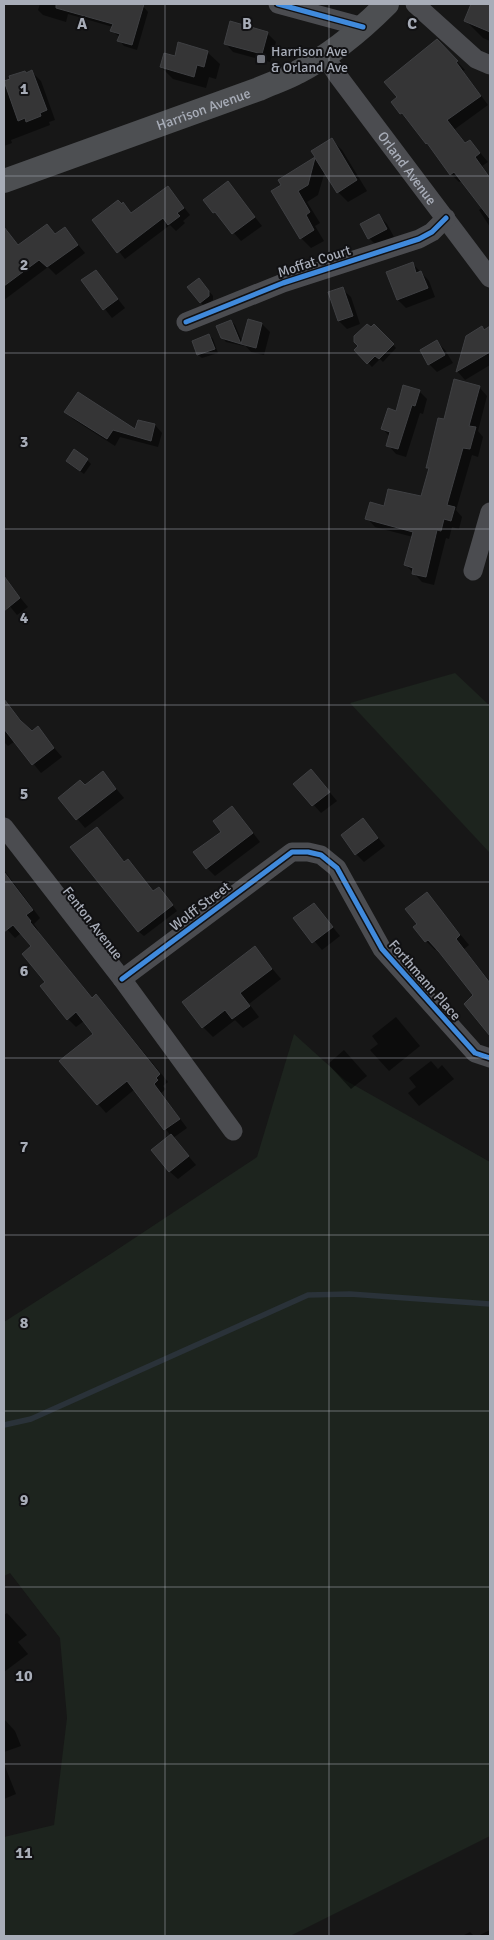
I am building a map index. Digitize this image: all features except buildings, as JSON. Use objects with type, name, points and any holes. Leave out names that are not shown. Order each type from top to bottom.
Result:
[{"type":"main road","name":"Harrison Avenue","points":[[4,181],[296,74],[325,56],[388,4]]},
{"type":"street","points":[[278,4],[362,27]]},
{"type":"street","points":[[415,4],[476,58],[490,65]]},
{"type":"street","name":"Orland Avenue","points":[[325,56],[490,278]]},
{"type":"street","name":"Moffat Court","points":[[186,322],[283,283],[419,240],[432,232],[446,218]]},
{"type":"street","points":[[473,571],[490,512]]},
{"type":"street","name":"Fenton Avenue","points":[[4,827],[122,979],[233,1131]]},
{"type":"street","name":"Wolff Street","points":[[122,979],[292,852]]},
{"type":"street","name":"Forthmann Place","points":[[292,852],[308,852],[321,855],[338,868],[382,949],[474,1053],[490,1058]]},
{"type":"shaded area","points":[[455,673],[490,706],[490,853],[350,703]]},
{"type":"shaded area","points":[[294,1034],[345,1080],[490,1162],[490,1836],[290,1936],[4,1936],[4,1837],[54,1825],[67,1718],[60,1638],[10,1573],[4,1576],[4,1322],[257,1157]]},
{"type":"waterway","points":[[4,1425],[31,1419],[308,1295],[350,1294],[490,1304]]},
{"type":"cycle path","points":[[278,4],[363,27]]},
{"type":"cycle path","points":[[186,322],[283,283],[419,239],[432,232],[446,218]]},
{"type":"cycle path","points":[[122,979],[292,852],[308,852],[321,855],[337,868],[382,949],[475,1053],[490,1058]]},
{"type":"place","name":"Harrison Ave & Orland Ave","points":[[261,59]]}]
